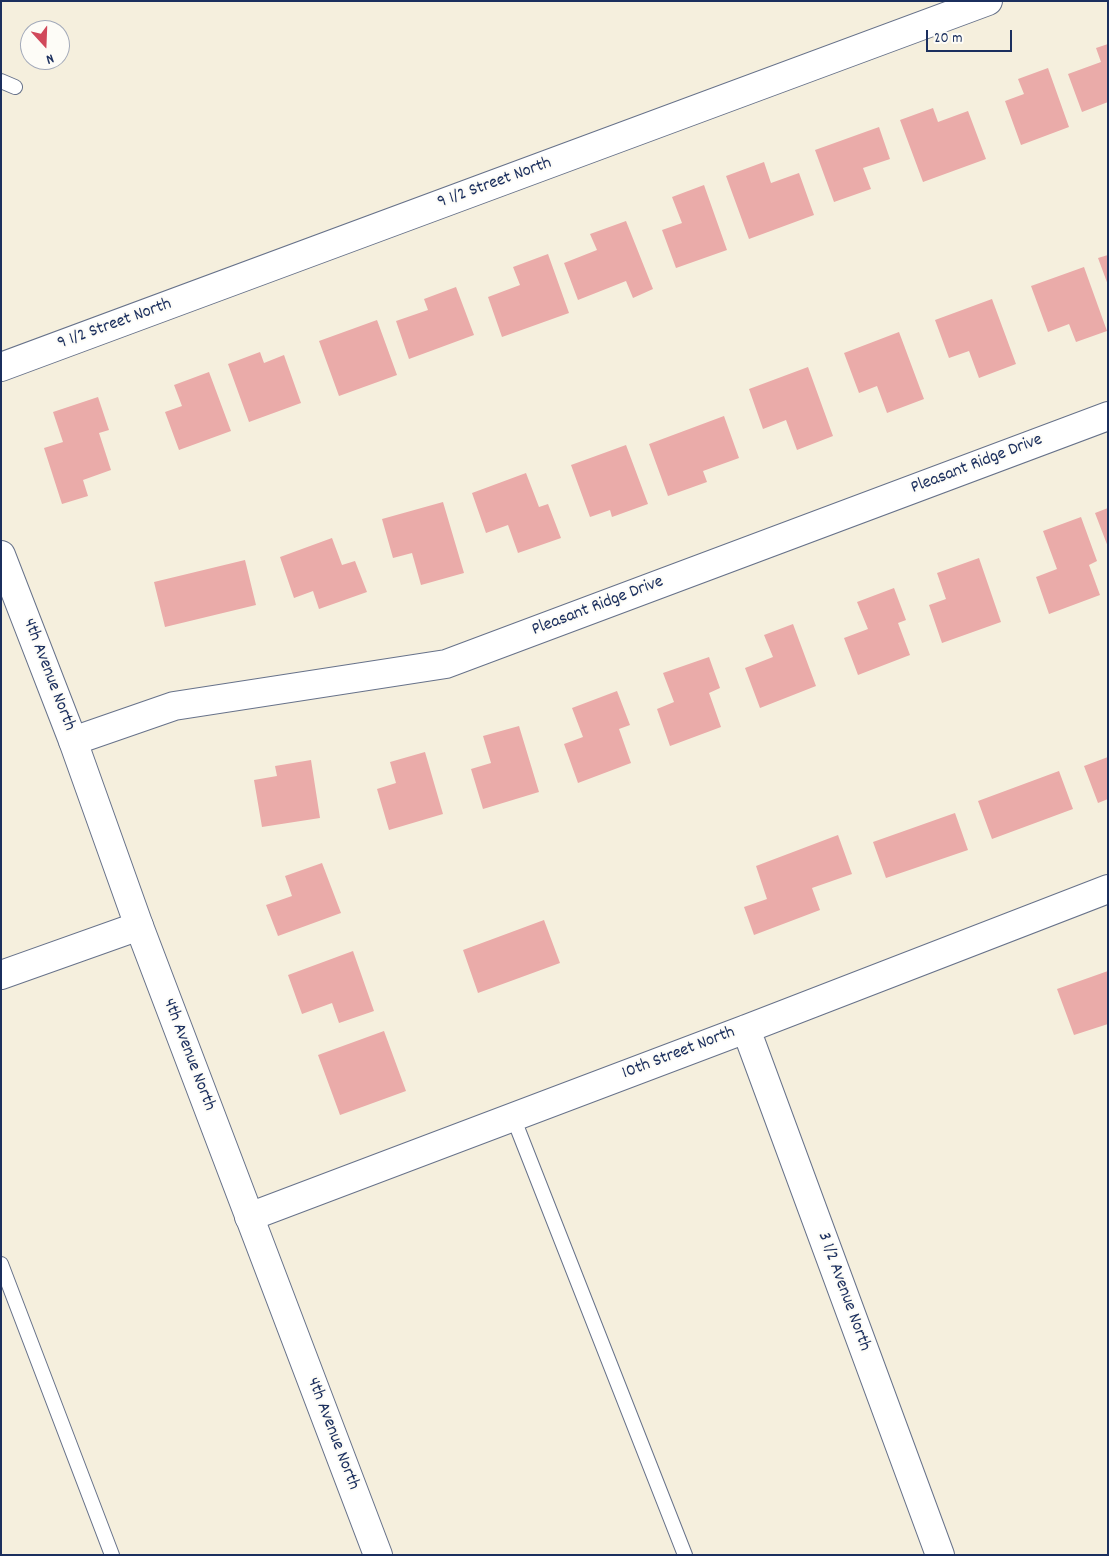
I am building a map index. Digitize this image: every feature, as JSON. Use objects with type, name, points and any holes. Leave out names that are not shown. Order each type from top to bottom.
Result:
[{"type":"street","name":"9 1/2 Street North","points":[[1,367],[988,1]]},
{"type":"street","name":"Pleasant Ridge Drive","points":[[73,741],[174,706],[446,664],[1108,416]]},
{"type":"street","name":"4th Avenue North","points":[[1,555],[73,741],[139,926],[378,1555]]},
{"type":"street","name":"10th Street North","points":[[249,1217],[746,1029],[1108,889]]},
{"type":"street","points":[[1,975],[139,926]]},
{"type":"street","name":"3 1/2 Avenue North","points":[[746,1029],[940,1555]]},
{"type":"lane","points":[[1,81],[15,86]]},
{"type":"lane","points":[[513,1117],[685,1555]]},
{"type":"lane","points":[[1,1264],[112,1555]]},
{"type":"building","points":[[1108,44],[1108,102],[1082,112],[1068,74],[1101,62],[1096,48]]},
{"type":"building","points":[[1048,68],[1069,127],[1021,145],[1005,101],[1024,94],[1018,79]]},
{"type":"building","points":[[933,108],[938,122],[968,111],[986,159],[923,182],[900,120]]},
{"type":"building","points":[[879,127],[890,159],[863,168],[871,189],[834,202],[815,150]]},
{"type":"building","points":[[764,162],[771,183],[799,173],[814,215],[749,239],[726,176]]},
{"type":"building","points":[[704,185],[727,250],[676,268],[662,230],[682,223],[672,197]]},
{"type":"building","points":[[626,221],[653,289],[633,298],[626,281],[578,300],[564,263],[597,250],[590,234]]},
{"type":"building","points":[[548,254],[569,313],[502,337],[488,297],[520,285],[513,267]]},
{"type":"building","points":[[1108,255],[1108,285],[1098,258]]},
{"type":"building","points":[[1084,267],[1107,331],[1076,342],[1069,324],[1048,332],[1031,286]]},
{"type":"building","points":[[456,287],[474,335],[409,359],[396,321],[428,310],[424,299]]},
{"type":"building","points":[[992,299],[1016,364],[979,378],[969,351],[949,358],[935,320]]},
{"type":"building","points":[[377,320],[397,375],[339,396],[319,341]]},
{"type":"building","points":[[899,332],[924,399],[887,413],[877,386],[859,393],[844,353]]},
{"type":"building","points":[[260,352],[264,363],[284,355],[301,403],[249,422],[228,364]]},
{"type":"building","points":[[808,367],[833,436],[797,450],[786,420],[763,429],[749,389]]},
{"type":"building","points":[[209,372],[231,431],[179,450],[165,412],[182,406],[174,385]]},
{"type":"building","points":[[98,397],[109,430],[99,433],[111,470],[83,480],[88,496],[62,504],[44,448],[63,442],[53,412]]},
{"type":"building","points":[[724,416],[739,458],[703,471],[707,482],[668,496],[649,444]]},
{"type":"building","points":[[626,445],[648,504],[612,517],[610,510],[590,517],[571,465]]},
{"type":"building","points":[[526,473],[539,507],[548,504],[561,538],[518,553],[508,525],[486,533],[472,493]]},
{"type":"building","points":[[443,502],[464,573],[421,585],[412,553],[393,558],[382,519]]},
{"type":"building","points":[[1108,508],[1108,547],[1095,513]]},
{"type":"building","points":[[1081,517],[1097,561],[1089,565],[1100,595],[1049,614],[1036,577],[1057,569],[1043,531]]},
{"type":"building","points":[[332,538],[342,565],[355,561],[367,592],[319,609],[313,591],[294,598],[280,557]]},
{"type":"building","points":[[979,558],[1001,622],[942,643],[929,605],[946,599],[937,573]]},
{"type":"building","points":[[245,560],[256,605],[165,627],[154,582]]},
{"type":"building","points":[[894,588],[906,620],[898,623],[910,655],[858,675],[844,638],[868,629],[857,602]]},
{"type":"building","points":[[793,624],[816,686],[760,708],[745,668],[773,657],[764,635]]},
{"type":"building","points":[[709,657],[720,688],[709,693],[721,727],[670,746],[657,709],[674,702],[663,673]]},
{"type":"building","points":[[617,691],[630,725],[619,729],[631,763],[578,783],[564,744],[583,737],[572,708]]},
{"type":"building","points":[[519,726],[539,792],[483,809],[471,769],[491,763],[483,736]]},
{"type":"building","points":[[425,752],[443,814],[389,830],[377,789],[396,783],[390,762]]},
{"type":"building","points":[[1108,757],[1108,799],[1098,803],[1084,766]]},
{"type":"building","points":[[311,760],[320,818],[262,827],[254,780],[277,776],[275,766]]},
{"type":"building","points":[[1059,771],[1073,809],[992,839],[978,801]]},
{"type":"building","points":[[955,813],[968,850],[886,878],[873,842]]},
{"type":"building","points":[[838,835],[852,874],[812,888],[820,910],[754,935],[744,907],[767,899],[756,866]]},
{"type":"building","points":[[322,863],[341,913],[278,936],[266,905],[292,896],[285,876]]},
{"type":"building","points":[[544,920],[560,963],[478,993],[463,950]]},
{"type":"building","points":[[353,951],[374,1011],[339,1023],[332,1003],[302,1014],[288,975]]},
{"type":"building","points":[[1108,971],[1108,1024],[1074,1035],[1057,989]]},
{"type":"building","points":[[384,1031],[406,1091],[340,1115],[318,1055]]}]
